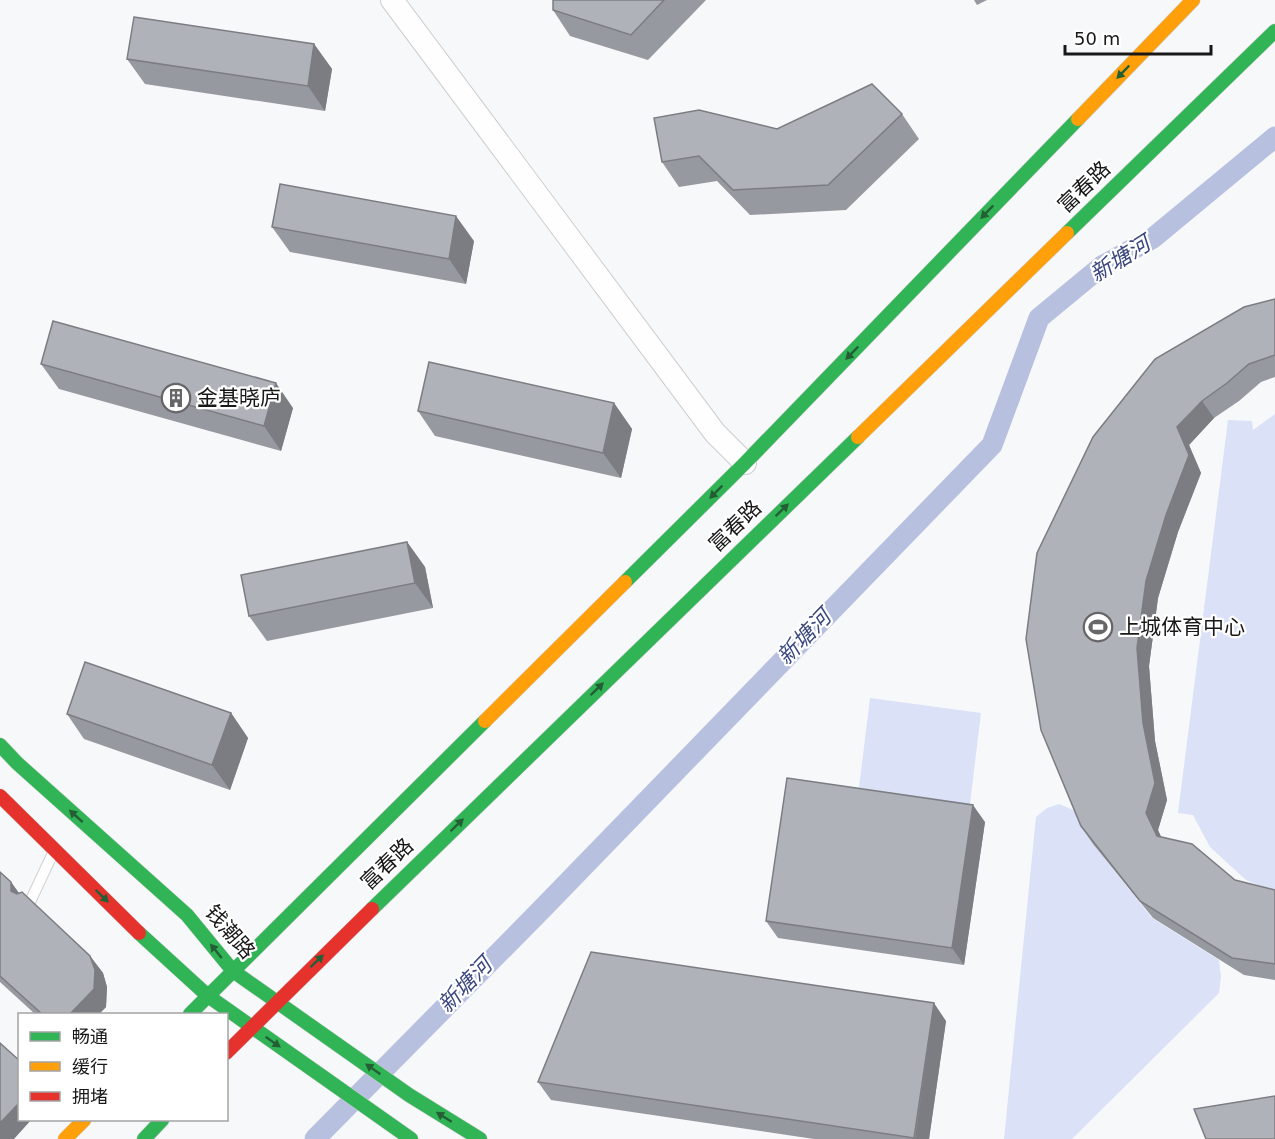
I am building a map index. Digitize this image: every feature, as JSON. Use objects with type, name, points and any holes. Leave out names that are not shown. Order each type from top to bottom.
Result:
[{"type":"main road","name":"富春路","points":[[191,1013],[745,463],[1193,0]]},
{"type":"main road","name":"富春路","points":[[228,1051],[1275,30]]},
{"type":"main road","name":"钱潮路","points":[[0,745],[17,764],[187,915],[233,971],[409,1095],[480,1139]]},
{"type":"main road","points":[[0,796],[154,948],[208,996],[411,1139]]},
{"type":"main road","points":[[65,1139],[82,1121]]},
{"type":"main road","points":[[144,1139],[160,1121]]},
{"type":"street","points":[[392,0],[715,433],[745,463]]},
{"type":"lane","points":[[28,904],[55,850]]},
{"type":"shaded area","points":[[1275,414],[1275,892],[1246,880],[1210,847],[1193,815],[1178,813],[1228,420],[1252,421],[1253,430]]},
{"type":"shaded area","points":[[870,698],[981,713],[968,820],[857,804]]},
{"type":"shaded area","points":[[1059,804],[1080,813],[1093,844],[1152,918],[1219,960],[1221,977],[1219,993],[1072,1139],[1004,1139],[1036,817],[1047,808]]},
{"type":"building","points":[[553,0],[664,0],[631,35],[553,10]]},
{"type":"building","points":[[134,17],[314,44],[308,86],[127,59]]},
{"type":"building","points":[[872,84],[902,114],[828,185],[733,190],[699,156],[662,162],[654,118],[699,110],[777,129]]},
{"type":"building","points":[[280,184],[456,216],[449,259],[272,227]]},
{"type":"building","name":"上城体育中心","points":[[1275,299],[1275,355],[1249,364],[1202,401],[1177,427],[1189,455],[1166,515],[1146,581],[1137,648],[1143,723],[1155,783],[1146,813],[1157,836],[1192,844],[1235,880],[1275,890],[1275,964],[1232,958],[1140,901],[1081,826],[1041,730],[1026,639],[1037,553],[1093,437],[1155,359],[1244,307]]},
{"type":"building","points":[[53,321],[276,383],[264,426],[41,364]]},
{"type":"building","points":[[429,362],[614,403],[603,453],[418,411]]},
{"type":"building","points":[[407,542],[415,583],[249,616],[241,575]]},
{"type":"building","points":[[85,662],[231,713],[212,765],[67,714]]},
{"type":"building","points":[[787,778],[973,805],[952,948],[766,921]]},
{"type":"building","points":[[0,872],[11,882],[11,891],[17,894],[22,892],[90,956],[95,970],[94,989],[71,1013],[41,1013],[0,976]]},
{"type":"building","points":[[591,952],[934,1003],[914,1138],[538,1082]]},
{"type":"building","points":[[0,1043],[18,1059],[18,1104],[0,1123]]},
{"type":"building","points":[[1275,1096],[1275,1139],[1206,1139],[1194,1109]]},
{"type":"waterway","name":"新塘河","points":[[315,1139],[542,909],[992,445],[1039,318],[1102,266],[1153,238],[1275,137]]},
{"type":"traffic: fast","points":[[1067,233],[1275,31]]},
{"type":"traffic: fast","points":[[625,582],[745,463],[1078,119]]},
{"type":"traffic: fast","points":[[372,909],[858,437]]},
{"type":"traffic: fast","points":[[191,1013],[485,721]]},
{"type":"traffic: fast","points":[[0,745],[17,763],[187,915],[233,971],[409,1095],[480,1139]]},
{"type":"traffic: fast","points":[[139,933],[208,996],[411,1139]]},
{"type":"traffic: fast","points":[[144,1139],[161,1121]]},
{"type":"traffic: slow","points":[[1078,119],[1193,0]]},
{"type":"traffic: slow","points":[[858,437],[1067,233]]},
{"type":"traffic: slow","points":[[485,721],[625,582]]},
{"type":"traffic: slow","points":[[65,1139],[83,1121]]},
{"type":"traffic: jam","points":[[0,796],[139,933]]},
{"type":"traffic: jam","points":[[228,1051],[372,909]]},
{"type":"place","name":"金基晓庐","points":[[176,398]]},
{"type":"place","name":"上城体育中心","points":[[1098,627]]}]
